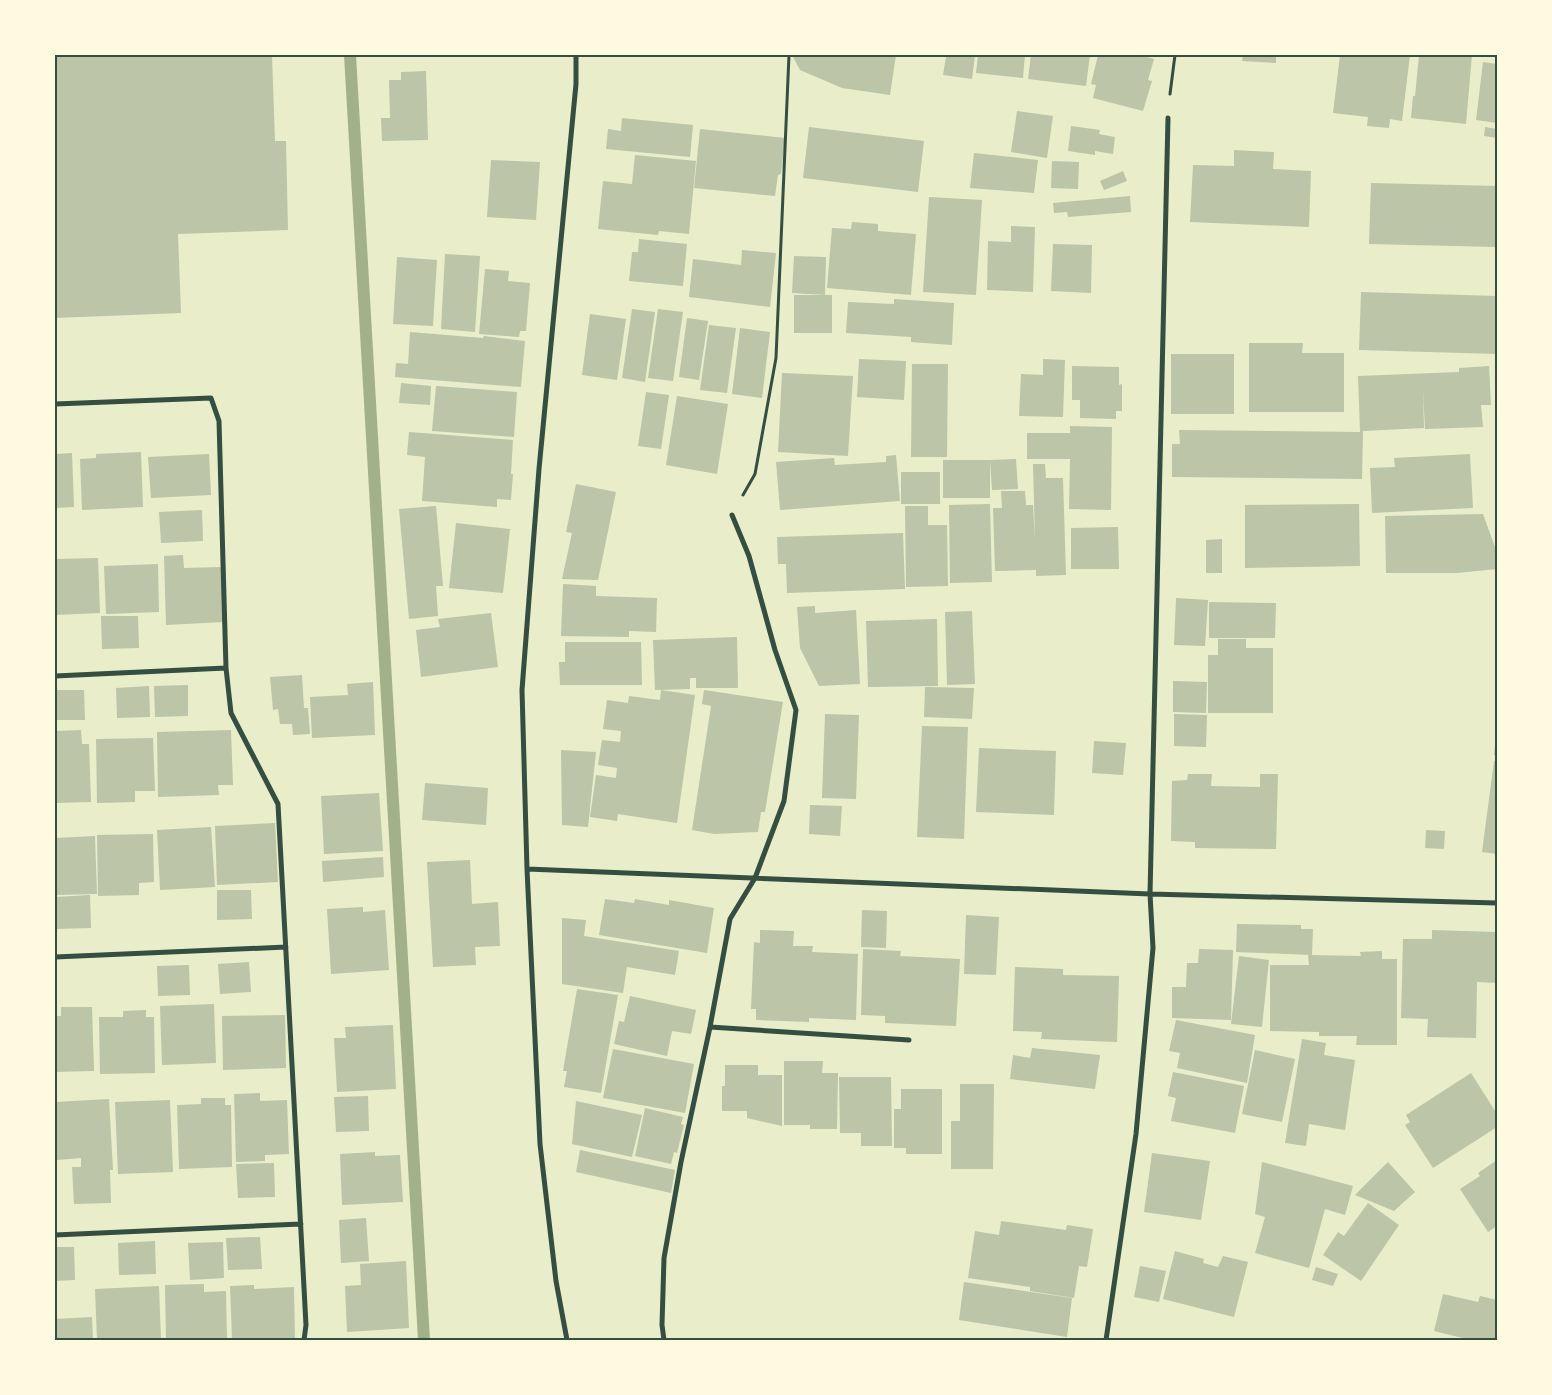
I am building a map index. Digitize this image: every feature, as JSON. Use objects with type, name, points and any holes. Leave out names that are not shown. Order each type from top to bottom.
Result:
[{"type":"street","points":[[567,1340],[556,1281],[540,1144],[527,869],[522,690],[539,469],[575,94],[576,55]]},
{"type":"street","points":[[1106,1340],[1137,1124],[1153,948],[1150,894],[1168,118]]},
{"type":"street","points":[[55,404],[211,398],[219,421],[226,668],[231,713],[278,804],[306,1325],[304,1340]]},
{"type":"street","points":[[664,1340],[662,1325],[664,1258],[681,1162],[710,1026],[730,919],[755,878],[784,801],[796,710],[775,650],[749,556],[732,515]]},
{"type":"street","points":[[55,676],[226,668]]},
{"type":"street","points":[[527,869],[1150,894],[1497,903]]},
{"type":"street","points":[[55,957],[286,947]]},
{"type":"street","points":[[710,1026],[909,1040]]},
{"type":"street","points":[[55,1235],[301,1224]]},
{"type":"path","points":[[732,515],[755,474],[776,358],[789,55]]},
{"type":"path","points":[[1168,118],[1174,55]]},
{"type":"building","points":[[55,55],[272,55],[275,141],[286,141],[288,230],[178,234],[181,313],[55,318]]},
{"type":"building","points":[[792,55],[896,55],[890,95],[842,88],[800,70]]},
{"type":"building","points":[[941,55],[975,55],[972,79],[943,75],[946,57]]},
{"type":"building","points":[[978,55],[1025,55],[1023,78],[976,73]]},
{"type":"building","points":[[1031,55],[1090,55],[1086,86],[1028,79]]},
{"type":"building","points":[[1098,55],[1139,55],[1154,59],[1148,80],[1152,81],[1143,111],[1093,98],[1096,85],[1091,84]]},
{"type":"building","points":[[1243,55],[1276,55],[1276,63],[1242,61]]},
{"type":"building","points":[[1340,55],[1410,55],[1402,121],[1390,119],[1389,128],[1367,126],[1368,117],[1333,113]]},
{"type":"building","points":[[1419,55],[1472,55],[1466,124],[1411,118]]},
{"type":"building","points":[[1483,62],[1497,64],[1497,123],[1476,120]]},
{"type":"building","points":[[426,71],[428,140],[382,141],[381,118],[390,118],[389,80],[401,80],[401,72]]},
{"type":"building","points":[[1017,111],[1053,116],[1047,158],[1011,152]]},
{"type":"building","points":[[622,118],[693,125],[690,157],[606,149],[608,129],[621,131]]},
{"type":"building","points":[[1071,126],[1100,130],[1099,134],[1115,137],[1113,154],[1095,151],[1095,155],[1068,151]]},
{"type":"building","points":[[809,127],[924,141],[918,192],[803,178]]},
{"type":"building","points":[[1485,127],[1497,129],[1497,138],[1484,136]]},
{"type":"building","points":[[700,129],[785,138],[781,174],[778,175],[775,196],[694,188]]},
{"type":"building","points":[[1234,150],[1274,152],[1273,169],[1311,171],[1309,227],[1190,222],[1193,165],[1234,166]]},
{"type":"building","points":[[974,153],[1038,160],[1034,193],[970,188]]},
{"type":"building","points":[[635,155],[696,161],[689,234],[659,231],[658,235],[598,229],[603,181],[632,184]]},
{"type":"building","points":[[491,160],[540,162],[536,220],[487,217]]},
{"type":"building","points":[[1052,161],[1079,162],[1078,189],[1051,188]]},
{"type":"building","points":[[1123,171],[1127,181],[1104,190],[1100,181]]},
{"type":"building","points":[[1371,183],[1497,186],[1497,247],[1369,244]]},
{"type":"building","points":[[1130,196],[1131,212],[1068,217],[1067,212],[1054,213],[1053,203]]},
{"type":"building","points":[[929,197],[982,200],[976,295],[923,292]]},
{"type":"building","points":[[852,222],[878,224],[878,231],[916,234],[911,295],[827,288],[832,228],[851,229]]},
{"type":"building","points":[[1011,226],[1035,227],[1033,292],[987,290],[988,241],[1011,242]]},
{"type":"building","points":[[639,239],[687,244],[683,286],[629,281],[632,252],[638,252]]},
{"type":"building","points":[[1053,244],[1092,245],[1091,293],[1051,291]]},
{"type":"building","points":[[742,250],[776,253],[770,307],[689,297],[693,259],[741,265]]},
{"type":"building","points":[[445,254],[480,256],[475,332],[441,329]]},
{"type":"building","points":[[794,256],[826,257],[825,295],[792,293]]},
{"type":"building","points":[[397,257],[437,260],[433,326],[393,324]]},
{"type":"building","points":[[485,269],[509,271],[508,281],[530,283],[526,331],[520,331],[519,337],[479,334]]},
{"type":"building","points":[[1361,292],[1497,296],[1497,354],[1359,350]]},
{"type":"building","points":[[794,295],[832,295],[832,333],[794,333]]},
{"type":"building","points":[[894,299],[954,303],[952,345],[911,342],[911,337],[846,333],[848,302],[894,304]]},
{"type":"building","points":[[632,309],[655,312],[645,382],[622,378]]},
{"type":"building","points":[[658,309],[683,312],[673,381],[648,378]]},
{"type":"building","points":[[590,314],[626,319],[617,380],[582,375]]},
{"type":"building","points":[[687,318],[708,321],[699,380],[679,377]]},
{"type":"building","points":[[709,325],[736,328],[727,393],[700,390]]},
{"type":"building","points":[[740,328],[770,332],[762,398],[732,394]]},
{"type":"building","points":[[410,332],[483,338],[484,336],[525,341],[521,387],[395,377],[396,363],[408,364]]},
{"type":"building","points":[[1249,343],[1303,343],[1302,353],[1344,353],[1344,412],[1249,412]]},
{"type":"building","points":[[1171,354],[1234,354],[1234,414],[1171,414]]},
{"type":"building","points":[[859,359],[906,361],[904,400],[857,397]]},
{"type":"building","points":[[1043,359],[1065,360],[1063,417],[1019,416],[1021,374],[1043,375]]},
{"type":"building","points":[[912,364],[948,364],[947,457],[911,457]]},
{"type":"building","points":[[1072,366],[1119,367],[1119,385],[1122,384],[1122,411],[1116,411],[1116,419],[1080,418],[1080,400],[1072,400]]},
{"type":"building","points":[[1489,366],[1491,405],[1481,405],[1483,427],[1425,429],[1423,391],[1424,428],[1363,431],[1362,479],[1172,477],[1172,444],[1180,444],[1179,430],[1360,432],[1358,376],[1459,372],[1459,368]]},
{"type":"building","points":[[782,373],[853,376],[848,456],[778,452]]},
{"type":"building","points":[[401,383],[431,386],[430,405],[399,403]]},
{"type":"building","points":[[436,386],[517,392],[514,437],[432,431]]},
{"type":"building","points":[[646,392],[669,395],[661,449],[638,446]]},
{"type":"building","points":[[677,396],[728,404],[717,474],[666,465]]},
{"type":"building","points":[[1070,426],[1112,427],[1111,510],[1069,509],[1070,459],[1027,459],[1027,433],[1070,433]]},
{"type":"building","points":[[409,432],[513,440],[511,500],[497,499],[497,507],[422,501],[425,457],[407,455]]},
{"type":"building","points":[[141,452],[143,507],[82,510],[80,459],[96,458],[96,454]]},
{"type":"building","points":[[72,453],[74,507],[55,508],[55,454]]},
{"type":"building","points":[[209,454],[211,495],[151,498],[148,457]]},
{"type":"building","points":[[1470,454],[1473,508],[1372,513],[1370,468],[1395,467],[1394,458]]},
{"type":"building","points":[[896,455],[900,501],[780,510],[776,462],[834,458],[835,465],[886,462],[886,456]]},
{"type":"building","points":[[1016,459],[1018,489],[992,490],[990,460]]},
{"type":"building","points":[[943,460],[990,460],[990,498],[943,498]]},
{"type":"building","points":[[1033,464],[1045,464],[1046,478],[1063,478],[1066,575],[1036,576],[1036,570],[995,571],[993,508],[1002,508],[1001,491],[1025,491],[1026,505],[1033,505],[1035,540]]},
{"type":"building","points":[[901,472],[940,472],[940,504],[901,504]]},
{"type":"building","points":[[576,484],[616,492],[598,580],[562,579],[572,533],[566,532]]},
{"type":"building","points":[[990,504],[992,582],[950,583],[949,505]]},
{"type":"building","points":[[1359,504],[1360,566],[1245,568],[1245,505]]},
{"type":"building","points":[[436,506],[443,586],[436,586],[438,616],[409,619],[399,509]]},
{"type":"building","points":[[905,506],[928,506],[928,525],[947,525],[948,586],[906,587]]},
{"type":"building","points":[[202,510],[203,541],[161,543],[159,512]]},
{"type":"building","points":[[1483,514],[1496,550],[1497,569],[1457,573],[1386,573],[1385,516]]},
{"type":"building","points":[[456,523],[510,529],[503,593],[449,588]]},
{"type":"building","points":[[1118,527],[1119,569],[1071,569],[1071,528]]},
{"type":"building","points":[[903,533],[905,589],[787,593],[786,564],[778,564],[777,537]]},
{"type":"building","points":[[1222,539],[1222,573],[1206,573],[1206,540]]},
{"type":"building","points":[[183,555],[184,568],[221,567],[224,622],[166,625],[164,556]]},
{"type":"building","points":[[98,558],[100,613],[55,615],[55,559]]},
{"type":"building","points":[[158,564],[159,612],[106,614],[104,566]]},
{"type":"building","points":[[563,584],[596,586],[596,596],[657,598],[656,632],[629,631],[629,637],[561,636]]},
{"type":"building","points":[[1176,598],[1208,600],[1205,646],[1174,645]]},
{"type":"building","points":[[1209,602],[1276,603],[1275,638],[1209,638]]},
{"type":"building","points":[[815,606],[815,613],[856,610],[860,684],[819,686],[800,648],[797,607]]},
{"type":"building","points":[[972,611],[975,684],[947,685],[945,612]]},
{"type":"building","points":[[491,613],[498,667],[421,677],[416,630],[440,627],[438,619]]},
{"type":"building","points":[[101,616],[138,616],[139,648],[102,649]]},
{"type":"building","points":[[937,619],[938,686],[868,687],[866,621]]},
{"type":"building","points":[[737,637],[738,688],[696,688],[696,678],[690,678],[690,689],[655,690],[653,640]]},
{"type":"building","points":[[1218,639],[1246,639],[1246,648],[1273,648],[1273,713],[1208,713],[1208,655],[1218,655]]},
{"type":"building","points":[[565,642],[641,642],[642,685],[560,685],[559,662],[565,662]]},
{"type":"building","points":[[302,675],[304,708],[308,708],[310,734],[293,735],[292,724],[280,724],[278,709],[273,710],[270,677]]},
{"type":"building","points":[[1173,681],[1207,682],[1206,713],[1173,712]]},
{"type":"building","points":[[373,682],[375,735],[312,738],[310,697],[348,695],[347,684]]},
{"type":"building","points":[[188,685],[188,716],[155,717],[154,686]]},
{"type":"building","points":[[149,686],[150,717],[117,718],[116,688]]},
{"type":"building","points":[[925,687],[974,688],[972,719],[924,717]]},
{"type":"building","points":[[55,690],[84,690],[85,720],[55,720]]},
{"type":"building","points":[[661,690],[695,695],[677,823],[618,814],[617,821],[590,817],[596,775],[616,778],[617,768],[598,765],[602,740],[620,742],[621,731],[603,729],[607,700],[628,703],[629,696],[660,700]]},
{"type":"building","points":[[704,690],[783,702],[765,812],[761,812],[758,832],[714,834],[692,830],[711,706],[702,704]]},
{"type":"building","points":[[825,714],[859,715],[856,799],[822,798]]},
{"type":"building","points":[[1174,714],[1207,715],[1206,747],[1174,746]]},
{"type":"building","points":[[922,726],[968,727],[964,839],[917,837]]},
{"type":"building","points":[[81,730],[82,744],[89,744],[91,802],[55,803],[55,731]]},
{"type":"building","points":[[231,730],[233,785],[218,785],[219,795],[158,797],[157,732]]},
{"type":"building","points":[[1497,737],[1497,756],[1494,755]]},
{"type":"building","points":[[153,738],[155,791],[135,791],[135,802],[97,803],[96,739]]},
{"type":"building","points":[[1094,741],[1126,743],[1123,775],[1092,773]]},
{"type":"building","points":[[979,748],[1056,751],[1054,815],[976,812]]},
{"type":"building","points":[[561,750],[596,752],[588,827],[562,825]]},
{"type":"building","points":[[1494,761],[1497,761],[1497,854],[1482,852]]},
{"type":"building","points":[[1188,774],[1212,774],[1211,786],[1260,787],[1260,774],[1278,774],[1276,849],[1195,848],[1195,842],[1171,841],[1172,781],[1187,780]]},
{"type":"building","points":[[425,783],[488,788],[486,825],[422,820]]},
{"type":"building","points":[[379,793],[383,851],[324,854],[321,796]]},
{"type":"building","points":[[810,805],[842,806],[840,836],[809,834]]},
{"type":"building","points":[[275,823],[278,882],[217,885],[215,826]]},
{"type":"building","points":[[211,827],[215,887],[160,890],[157,830]]},
{"type":"building","points":[[1426,830],[1445,831],[1444,849],[1425,848]]},
{"type":"building","points":[[153,834],[154,882],[139,883],[139,895],[98,896],[97,835]]},
{"type":"building","points":[[95,836],[97,894],[55,895],[55,838]]},
{"type":"building","points":[[383,857],[384,877],[323,882],[322,861]]},
{"type":"building","points":[[470,860],[472,904],[498,902],[500,946],[475,947],[476,965],[433,967],[427,862]]},
{"type":"building","points":[[217,890],[251,890],[252,919],[217,920]]},
{"type":"building","points":[[90,895],[91,928],[55,929],[55,897]]},
{"type":"building","points":[[605,899],[634,903],[635,899],[669,905],[669,900],[714,908],[707,953],[599,935]]},
{"type":"building","points":[[363,907],[363,912],[385,910],[389,970],[331,974],[327,909]]},
{"type":"building","points":[[862,910],[887,911],[886,948],[861,947]]},
{"type":"building","points":[[966,915],[999,917],[996,975],[964,974]]},
{"type":"building","points":[[562,918],[586,920],[584,936],[679,951],[675,975],[627,967],[623,993],[562,984]]},
{"type":"building","points":[[1237,924],[1301,925],[1301,929],[1313,929],[1312,955],[1236,952]]},
{"type":"building","points":[[760,930],[794,931],[793,946],[813,946],[812,952],[858,954],[856,1020],[809,1018],[809,1022],[756,1020],[756,1009],[751,1009],[754,942],[760,943]]},
{"type":"building","points":[[1432,930],[1497,932],[1497,983],[1477,982],[1476,1038],[1427,1037],[1428,1019],[1401,1018],[1403,939],[1432,939]]},
{"type":"building","points":[[863,949],[901,951],[900,956],[960,959],[956,1026],[885,1023],[885,1016],[861,1015]]},
{"type":"building","points":[[1199,949],[1233,950],[1231,1020],[1172,1018],[1172,987],[1186,987],[1187,963],[1198,963]]},
{"type":"building","points":[[1382,951],[1382,959],[1397,959],[1397,1045],[1356,1045],[1357,1036],[1319,1036],[1319,1032],[1270,1031],[1270,965],[1309,965],[1308,955],[1361,956],[1360,952]]},
{"type":"building","points":[[1239,956],[1269,960],[1262,1027],[1231,1024]]},
{"type":"building","points":[[249,962],[251,992],[220,994],[218,964]]},
{"type":"building","points":[[189,965],[190,995],[158,996],[157,966]]},
{"type":"building","points":[[1015,967],[1063,969],[1063,975],[1119,976],[1117,1042],[1041,1039],[1042,1032],[1013,1031]]},
{"type":"building","points":[[577,989],[618,995],[601,1093],[564,1087],[567,1071],[563,1071]]},
{"type":"building","points":[[630,996],[696,1010],[691,1034],[672,1031],[667,1056],[614,1044],[619,1021],[624,1022]]},
{"type":"building","points":[[214,1004],[216,1063],[162,1065],[160,1006]]},
{"type":"building","points":[[61,1007],[92,1007],[94,1071],[55,1072],[55,1016],[61,1016]]},
{"type":"building","points":[[146,1010],[146,1017],[154,1017],[155,1073],[100,1074],[99,1017],[123,1017],[123,1011]]},
{"type":"building","points":[[285,1015],[286,1068],[223,1070],[222,1016]]},
{"type":"building","points":[[1176,1020],[1255,1035],[1247,1083],[1177,1068],[1180,1053],[1169,1051]]},
{"type":"building","points":[[393,1025],[396,1089],[337,1092],[334,1038],[346,1038],[345,1027]]},
{"type":"building","points":[[1302,1039],[1326,1043],[1324,1055],[1355,1060],[1345,1130],[1309,1124],[1306,1146],[1285,1143]]},
{"type":"building","points":[[1032,1048],[1100,1055],[1095,1089],[1010,1079],[1013,1055],[1030,1058]]},
{"type":"building","points":[[613,1049],[694,1064],[685,1113],[603,1098]]},
{"type":"building","points":[[1255,1050],[1295,1059],[1282,1122],[1242,1114]]},
{"type":"building","points":[[784,1061],[823,1061],[822,1073],[838,1073],[837,1129],[810,1129],[810,1125],[784,1125]]},
{"type":"building","points":[[725,1065],[758,1065],[758,1075],[782,1075],[782,1126],[747,1118],[747,1111],[722,1111],[722,1086],[725,1086]]},
{"type":"building","points":[[1173,1072],[1244,1086],[1235,1133],[1171,1121],[1176,1098],[1168,1096]]},
{"type":"building","points":[[1471,1073],[1497,1114],[1497,1127],[1433,1168],[1405,1125],[1410,1122],[1406,1115]]},
{"type":"building","points":[[839,1077],[891,1077],[892,1146],[861,1146],[861,1133],[840,1133]]},
{"type":"building","points":[[960,1084],[994,1084],[993,1169],[951,1169],[951,1121],[960,1121]]},
{"type":"building","points":[[901,1089],[942,1089],[942,1154],[906,1154],[906,1148],[894,1148],[894,1109],[901,1109]]},
{"type":"building","points":[[260,1093],[260,1101],[287,1100],[289,1154],[265,1155],[265,1161],[236,1162],[234,1094]]},
{"type":"building","points":[[368,1096],[369,1131],[336,1132],[334,1097]]},
{"type":"building","points":[[201,1098],[225,1098],[225,1105],[231,1105],[232,1167],[179,1169],[177,1105],[201,1104]]},
{"type":"building","points":[[109,1099],[113,1170],[110,1170],[111,1203],[74,1204],[72,1167],[81,1167],[81,1158],[57,1160],[55,1102]]},
{"type":"building","points":[[170,1100],[173,1172],[118,1174],[115,1102]]},
{"type":"building","points":[[576,1101],[642,1115],[632,1157],[572,1144]]},
{"type":"building","points":[[645,1108],[683,1117],[681,1124],[684,1125],[677,1153],[674,1152],[671,1164],[635,1156]]},
{"type":"building","points":[[580,1150],[675,1170],[671,1193],[576,1172]]},
{"type":"building","points":[[375,1152],[375,1156],[400,1155],[403,1202],[342,1205],[340,1154]]},
{"type":"building","points":[[1152,1153],[1210,1161],[1201,1220],[1144,1212]]},
{"type":"building","points":[[1497,1160],[1497,1226],[1488,1232],[1460,1189],[1480,1176],[1478,1173]]},
{"type":"building","points":[[1262,1162],[1353,1186],[1345,1215],[1325,1209],[1309,1268],[1255,1253],[1265,1217],[1255,1214]]},
{"type":"building","points":[[1388,1162],[1415,1192],[1394,1211],[1355,1195]]},
{"type":"building","points":[[274,1163],[275,1197],[238,1198],[236,1164]]},
{"type":"building","points":[[1368,1203],[1399,1225],[1361,1281],[1323,1255],[1338,1232],[1344,1236]]},
{"type":"building","points":[[366,1218],[369,1261],[341,1263],[339,1220]]},
{"type":"building","points":[[1001,1221],[1066,1230],[1067,1225],[1093,1229],[1087,1267],[1079,1266],[1074,1298],[1030,1291],[1030,1287],[968,1278],[975,1231],[999,1235]]},
{"type":"building","points":[[260,1237],[262,1269],[228,1270],[226,1238]]},
{"type":"building","points":[[155,1241],[156,1274],[119,1275],[118,1243]]},
{"type":"building","points":[[223,1242],[224,1278],[190,1280],[188,1243]]},
{"type":"building","points":[[55,1247],[74,1247],[75,1280],[55,1281]]},
{"type":"building","points":[[1175,1251],[1204,1259],[1203,1263],[1218,1267],[1223,1256],[1248,1262],[1234,1317],[1163,1299]]},
{"type":"building","points":[[406,1261],[409,1328],[347,1332],[345,1286],[361,1285],[360,1264]]},
{"type":"building","points":[[1140,1266],[1166,1271],[1159,1302],[1134,1297]]},
{"type":"building","points":[[1316,1267],[1338,1274],[1333,1286],[1312,1280]]},
{"type":"building","points":[[964,1282],[1072,1298],[1067,1337],[959,1320]]},
{"type":"building","points":[[204,1284],[204,1292],[226,1291],[227,1340],[166,1340],[165,1285]]},
{"type":"building","points":[[254,1285],[254,1289],[294,1287],[295,1340],[232,1340],[230,1286]]},
{"type":"building","points":[[159,1286],[161,1340],[97,1340],[95,1289]]},
{"type":"building","points":[[1443,1294],[1478,1302],[1480,1296],[1497,1300],[1497,1340],[1471,1340],[1434,1331]]},
{"type":"building","points":[[92,1317],[93,1340],[55,1340],[55,1319]]},
{"type":"waterway","points":[[350,55],[424,1340]]}]
